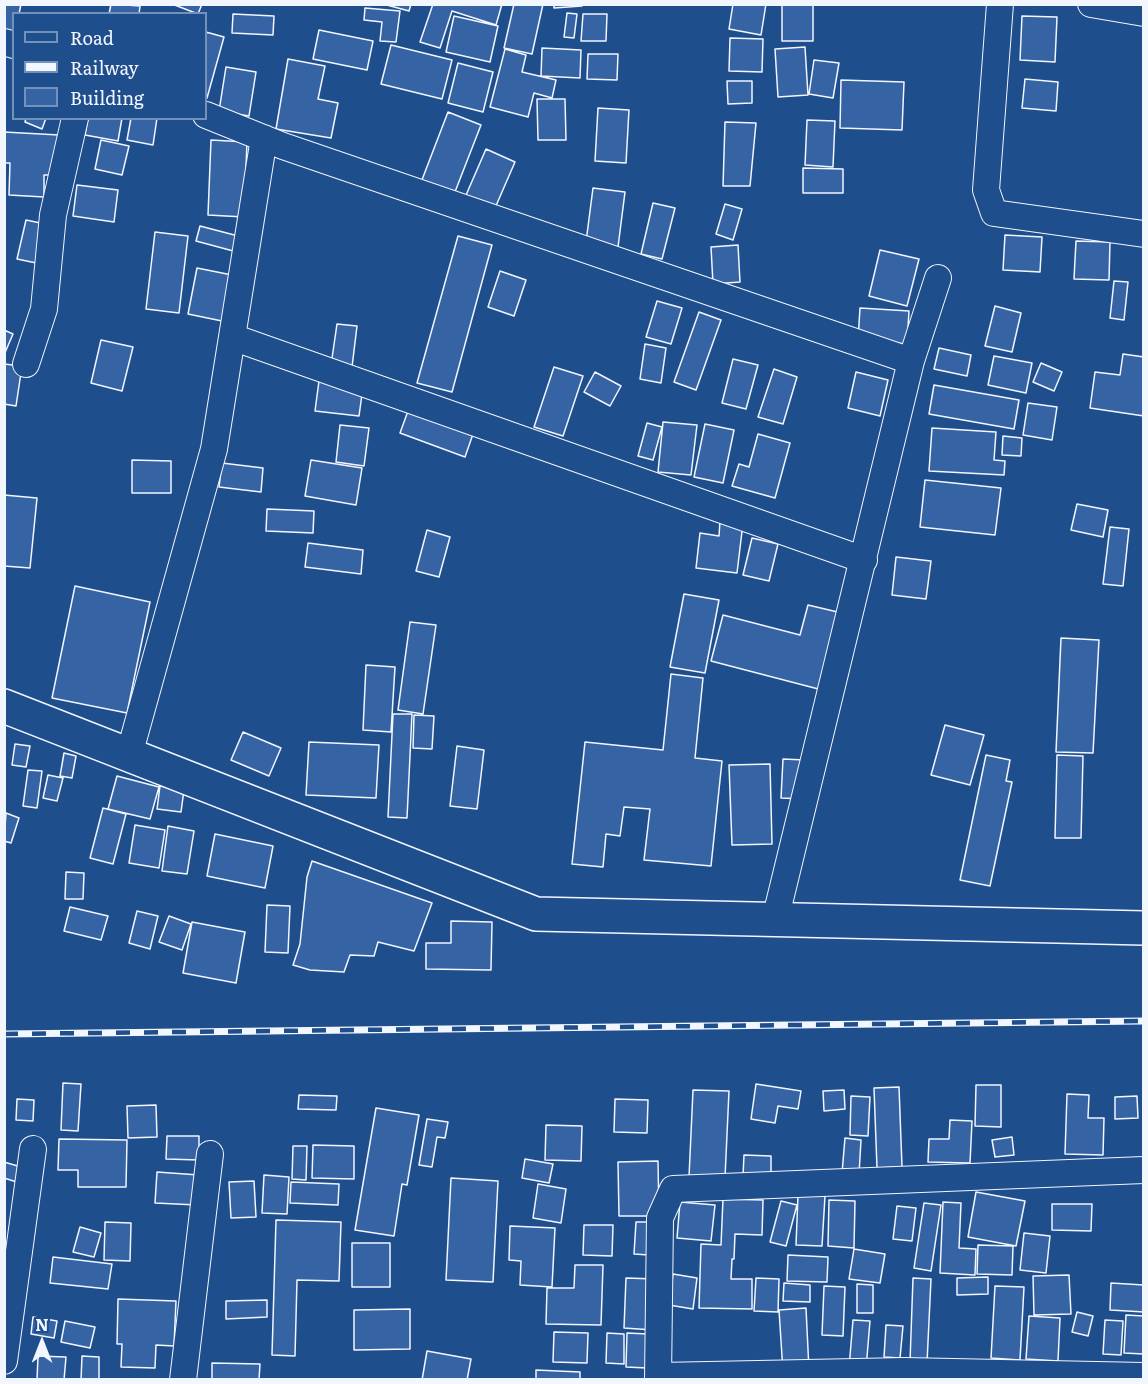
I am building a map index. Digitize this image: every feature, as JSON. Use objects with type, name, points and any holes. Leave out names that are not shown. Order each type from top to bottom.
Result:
[{"type":"street","points":[[1000,4],[986,190],[994,213],[1143,234]]},
{"type":"street","points":[[1091,4],[1143,13]]},
{"type":"street","points":[[207,115],[264,138],[910,361]]},
{"type":"street","points":[[26,364],[44,309],[53,215],[75,120]]},
{"type":"street","points":[[129,755],[214,449],[264,138]]},
{"type":"street","points":[[775,920],[864,560],[910,361],[938,278]]},
{"type":"street","points":[[232,338],[864,560]]},
{"type":"street","points":[[4,706],[536,914],[1143,928]]},
{"type":"street","points":[[5,1350],[33,1149]]},
{"type":"street","points":[[183,1380],[210,1154]]},
{"type":"street","points":[[1143,1170],[673,1189],[660,1218],[659,1378],[904,1375],[1143,1376]]},
{"type":"building","points":[[4,4],[21,4],[19,12],[12,12],[12,32],[4,31]]},
{"type":"building","points":[[111,4],[140,6],[139,12],[109,12]]},
{"type":"building","points":[[172,4],[202,4],[199,12]]},
{"type":"building","points":[[383,4],[411,4],[409,11]]},
{"type":"building","points":[[433,4],[502,4],[496,25],[452,11],[440,48],[420,42]]},
{"type":"building","points":[[514,4],[543,4],[532,54],[504,48]]},
{"type":"building","points":[[554,4],[582,4],[582,6],[554,8]]},
{"type":"building","points":[[733,4],[766,4],[761,35],[729,29]]},
{"type":"building","points":[[782,4],[813,4],[813,41],[782,41]]},
{"type":"building","points":[[365,8],[400,11],[396,42],[380,41],[382,22],[364,20]]},
{"type":"building","points":[[567,13],[577,14],[574,38],[564,37]]},
{"type":"building","points":[[233,14],[274,16],[273,35],[232,33]]},
{"type":"building","points":[[583,14],[607,14],[606,41],[581,41]]},
{"type":"building","points":[[454,16],[498,26],[490,62],[446,52]]},
{"type":"building","points":[[1022,16],[1057,17],[1055,62],[1020,60]]},
{"type":"building","points":[[319,30],[373,41],[367,70],[313,59]]},
{"type":"building","points":[[207,32],[224,37],[207,98]]},
{"type":"building","points":[[730,38],[763,39],[762,72],[729,71]]},
{"type":"building","points":[[391,45],[452,60],[442,99],[381,84]]},
{"type":"building","points":[[805,47],[808,95],[778,97],[775,49]]},
{"type":"building","points":[[542,48],[581,50],[580,78],[541,76]]},
{"type":"building","points":[[505,49],[526,55],[522,72],[556,80],[552,98],[534,93],[528,117],[490,107]]},
{"type":"building","points":[[588,54],[618,54],[617,80],[587,79]]},
{"type":"building","points":[[288,59],[325,66],[318,99],[338,103],[331,138],[276,129]]},
{"type":"building","points":[[814,60],[839,63],[833,98],[809,94]]},
{"type":"building","points":[[458,63],[493,72],[483,112],[448,103]]},
{"type":"building","points":[[226,67],[256,72],[249,116],[219,111]]},
{"type":"building","points":[[1025,79],[1058,82],[1056,111],[1022,108]]},
{"type":"building","points":[[841,80],[904,82],[902,130],[840,128]]},
{"type":"building","points":[[727,81],[752,81],[752,103],[728,104]]},
{"type":"building","points":[[537,99],[565,99],[566,140],[538,140]]},
{"type":"building","points":[[598,108],[629,110],[626,163],[595,161]]},
{"type":"building","points":[[448,112],[481,125],[453,197],[420,185]]},
{"type":"building","points":[[26,120],[45,120],[42,129],[25,122]]},
{"type":"building","points":[[88,120],[122,120],[118,141],[85,135]]},
{"type":"building","points":[[131,120],[157,120],[153,145],[127,140]]},
{"type":"building","points":[[807,120],[835,121],[833,167],[805,165]]},
{"type":"building","points":[[725,122],[756,123],[750,186],[723,186]]},
{"type":"building","points":[[4,132],[59,135],[57,175],[44,175],[44,197],[9,195],[10,163],[4,163]]},
{"type":"building","points":[[101,140],[129,146],[122,175],[95,169]]},
{"type":"building","points":[[211,140],[247,142],[244,217],[208,215]]},
{"type":"building","points":[[486,149],[515,162],[492,215],[463,202]]},
{"type":"building","points":[[803,168],[843,169],[843,193],[803,193]]},
{"type":"building","points":[[77,185],[118,190],[114,222],[73,216]]},
{"type":"building","points":[[593,188],[625,192],[618,247],[586,242]]},
{"type":"building","points":[[653,203],[675,208],[662,259],[641,254]]},
{"type":"building","points":[[725,204],[742,209],[733,240],[716,234]]},
{"type":"building","points":[[26,220],[50,225],[41,264],[17,259]]},
{"type":"building","points":[[200,226],[242,237],[237,252],[196,241]]},
{"type":"building","points":[[155,232],[188,236],[179,313],[146,309]]},
{"type":"building","points":[[1005,235],[1042,237],[1040,272],[1003,270]]},
{"type":"building","points":[[458,236],[492,245],[452,392],[417,383]]},
{"type":"building","points":[[1076,241],[1110,242],[1109,280],[1074,279]]},
{"type":"building","points":[[738,245],[740,282],[713,284],[711,247]]},
{"type":"building","points":[[880,250],[919,259],[907,306],[869,296]]},
{"type":"building","points":[[197,268],[232,275],[222,321],[188,314]]},
{"type":"building","points":[[500,271],[526,280],[514,316],[488,307]]},
{"type":"building","points":[[1114,281],[1128,282],[1124,320],[1110,318]]},
{"type":"building","points":[[657,301],[682,308],[671,344],[646,337]]},
{"type":"building","points":[[995,306],[1021,313],[1012,352],[985,346]]},
{"type":"building","points":[[860,308],[909,311],[907,344],[858,340]]},
{"type":"building","points":[[699,312],[721,320],[696,390],[674,382]]},
{"type":"building","points":[[337,324],[357,326],[352,367],[331,365]]},
{"type":"building","points":[[4,330],[13,334],[4,355]]},
{"type":"building","points":[[101,340],[133,347],[122,391],[91,383]]},
{"type":"building","points":[[645,344],[666,348],[661,383],[640,379]]},
{"type":"building","points":[[939,348],[971,355],[967,376],[934,369]]},
{"type":"building","points":[[1123,354],[1144,357],[1144,416],[1090,408],[1095,372],[1120,375]]},
{"type":"building","points":[[994,356],[1032,363],[1026,393],[988,385]]},
{"type":"building","points":[[733,359],[758,365],[746,409],[722,403]]},
{"type":"building","points":[[1041,363],[1062,372],[1054,391],[1033,382]]},
{"type":"building","points":[[4,364],[22,366],[16,406],[4,404]]},
{"type":"building","points":[[554,367],[583,376],[563,436],[534,427]]},
{"type":"building","points":[[774,369],[797,377],[783,424],[758,417]]},
{"type":"building","points":[[595,372],[621,386],[610,406],[584,392]]},
{"type":"building","points":[[856,372],[888,380],[880,416],[848,408]]},
{"type":"building","points":[[319,381],[363,387],[359,416],[315,411]]},
{"type":"building","points":[[934,385],[1019,400],[1014,429],[929,414]]},
{"type":"building","points":[[1028,403],[1057,407],[1052,440],[1023,435]]},
{"type":"building","points":[[408,411],[473,434],[465,457],[400,433]]},
{"type":"building","points":[[663,422],[697,425],[691,475],[658,472]]},
{"type":"building","points":[[647,423],[662,427],[653,460],[638,456]]},
{"type":"building","points":[[705,424],[734,430],[723,483],[694,477]]},
{"type":"building","points":[[340,425],[369,428],[364,466],[336,462]]},
{"type":"building","points":[[932,428],[996,432],[994,460],[1005,461],[1004,475],[929,471]]},
{"type":"building","points":[[758,434],[790,443],[775,498],[732,486],[739,464],[749,467]]},
{"type":"building","points":[[1003,436],[1022,438],[1021,456],[1002,455]]},
{"type":"building","points":[[132,460],[171,461],[171,493],[132,493]]},
{"type":"building","points":[[311,460],[362,468],[356,505],[305,496]]},
{"type":"building","points":[[222,463],[263,468],[261,492],[219,487]]},
{"type":"building","points":[[925,480],[1001,488],[995,535],[920,527]]},
{"type":"building","points":[[4,495],[37,498],[30,568],[4,566]]},
{"type":"building","points":[[1077,504],[1108,510],[1103,537],[1071,530]]},
{"type":"building","points":[[267,509],[314,511],[313,533],[266,531]]},
{"type":"building","points":[[720,521],[743,523],[737,573],[696,568],[700,533],[719,536]]},
{"type":"building","points":[[1110,527],[1129,529],[1123,586],[1103,584]]},
{"type":"building","points":[[427,530],[450,537],[439,577],[416,571]]},
{"type":"building","points":[[752,538],[778,544],[769,581],[743,575]]},
{"type":"building","points":[[308,543],[363,550],[361,574],[305,567]]},
{"type":"building","points":[[896,557],[931,561],[926,599],[892,595]]},
{"type":"building","points":[[75,586],[150,602],[127,713],[52,698]]},
{"type":"building","points":[[684,594],[719,600],[705,673],[670,667]]},
{"type":"building","points":[[808,605],[846,614],[826,691],[711,661],[723,615],[800,635]]},
{"type":"building","points":[[410,622],[436,625],[423,714],[398,710]]},
{"type":"building","points":[[1061,638],[1099,640],[1093,753],[1056,752]]},
{"type":"building","points":[[366,665],[395,667],[391,732],[363,730]]},
{"type":"building","points":[[671,674],[703,678],[695,758],[722,761],[711,866],[644,860],[650,809],[624,807],[620,836],[606,834],[603,867],[572,864],[585,742],[663,750]]},
{"type":"building","points":[[393,714],[412,714],[407,818],[388,817]]},
{"type":"building","points":[[414,715],[434,716],[432,749],[413,748]]},
{"type":"building","points":[[945,725],[984,735],[970,785],[931,775]]},
{"type":"building","points":[[243,732],[281,748],[269,776],[231,760]]},
{"type":"building","points":[[309,742],[379,745],[376,798],[306,795]]},
{"type":"building","points":[[15,744],[30,746],[26,767],[12,765]]},
{"type":"building","points":[[457,746],[484,750],[477,809],[450,806]]},
{"type":"building","points":[[64,753],[76,756],[72,778],[60,776]]},
{"type":"building","points":[[986,755],[1010,760],[1006,781],[1012,782],[990,886],[960,880]]},
{"type":"building","points":[[1057,755],[1083,756],[1081,838],[1055,838]]},
{"type":"building","points":[[783,759],[805,760],[803,799],[781,798]]},
{"type":"building","points":[[770,764],[772,844],[732,845],[729,765]]},
{"type":"building","points":[[28,770],[42,771],[37,808],[23,806]]},
{"type":"building","points":[[48,775],[63,778],[57,801],[43,798]]},
{"type":"building","points":[[117,776],[159,787],[150,819],[108,809]]},
{"type":"building","points":[[160,786],[184,790],[181,812],[157,809]]},
{"type":"building","points":[[103,808],[126,814],[113,864],[90,858]]},
{"type":"building","points":[[6,813],[19,818],[11,843],[4,841]]},
{"type":"building","points":[[135,825],[165,830],[159,868],[129,863]]},
{"type":"building","points":[[168,826],[194,831],[187,874],[162,871]]},
{"type":"building","points":[[215,834],[273,846],[265,888],[207,876]]},
{"type":"building","points":[[312,861],[432,903],[414,951],[378,942],[374,956],[350,955],[344,972],[310,970],[293,965],[300,944],[307,877]]},
{"type":"building","points":[[66,872],[84,873],[83,899],[65,899]]},
{"type":"building","points":[[267,905],[290,906],[288,953],[265,952]]},
{"type":"building","points":[[70,907],[108,916],[101,940],[64,931]]},
{"type":"building","points":[[137,911],[158,916],[150,949],[129,943]]},
{"type":"building","points":[[169,916],[191,924],[182,950],[159,942]]},
{"type":"building","points":[[451,921],[492,922],[491,970],[426,969],[426,943],[451,943]]},
{"type":"building","points":[[192,922],[245,932],[236,983],[183,973]]},
{"type":"building","points":[[63,1083],[81,1084],[78,1131],[61,1130]]},
{"type":"building","points":[[756,1084],[801,1091],[798,1109],[778,1106],[775,1123],[751,1119]]},
{"type":"building","points":[[976,1085],[1001,1085],[1001,1127],[975,1126]]},
{"type":"building","points":[[899,1087],[902,1167],[877,1168],[874,1088]]},
{"type":"building","points":[[693,1090],[729,1091],[725,1178],[689,1177]]},
{"type":"building","points":[[844,1090],[845,1109],[824,1111],[823,1091]]},
{"type":"building","points":[[1067,1094],[1089,1095],[1088,1118],[1104,1118],[1103,1155],[1065,1154]]},
{"type":"building","points":[[299,1095],[337,1096],[336,1110],[298,1109]]},
{"type":"building","points":[[851,1096],[870,1097],[868,1136],[850,1135]]},
{"type":"building","points":[[1137,1096],[1138,1118],[1115,1119],[1115,1097]]},
{"type":"building","points":[[17,1099],[34,1100],[33,1121],[16,1120]]},
{"type":"building","points":[[615,1099],[648,1100],[647,1133],[614,1132]]},
{"type":"building","points":[[156,1105],[157,1137],[128,1138],[127,1106]]},
{"type":"building","points":[[376,1108],[419,1115],[407,1185],[402,1184],[394,1236],[355,1230]]},
{"type":"building","points":[[427,1119],[448,1122],[445,1138],[437,1137],[432,1167],[419,1165]]},
{"type":"building","points":[[950,1120],[972,1121],[970,1163],[928,1162],[929,1139],[949,1139]]},
{"type":"building","points":[[546,1125],[582,1126],[581,1161],[545,1160]]},
{"type":"building","points":[[167,1136],[199,1136],[199,1160],[166,1159]]},
{"type":"building","points":[[1012,1137],[1014,1155],[995,1157],[992,1140]]},
{"type":"building","points":[[845,1138],[861,1140],[859,1174],[842,1173]]},
{"type":"building","points":[[59,1139],[127,1140],[126,1187],[78,1187],[78,1170],[58,1170]]},
{"type":"building","points":[[313,1145],[354,1146],[354,1179],[312,1178]]},
{"type":"building","points":[[293,1146],[307,1146],[306,1180],[292,1179]]},
{"type":"building","points":[[744,1155],[771,1156],[771,1177],[743,1176]]},
{"type":"building","points":[[525,1159],[553,1164],[549,1183],[522,1178]]},
{"type":"building","points":[[658,1161],[659,1216],[619,1216],[618,1162]]},
{"type":"building","points":[[4,1162],[28,1169],[23,1184],[4,1178]]},
{"type":"building","points":[[157,1172],[199,1175],[197,1205],[155,1203]]},
{"type":"building","points":[[264,1175],[289,1177],[287,1214],[262,1213]]},
{"type":"building","points":[[451,1178],[498,1181],[493,1282],[446,1280]]},
{"type":"building","points":[[254,1181],[256,1217],[231,1218],[229,1182]]},
{"type":"building","points":[[291,1182],[339,1184],[338,1205],[290,1203]]},
{"type":"building","points":[[538,1184],[566,1189],[561,1223],[533,1218]]},
{"type":"building","points":[[976,1192],[1025,1201],[1016,1246],[968,1237]]},
{"type":"building","points":[[798,1195],[825,1196],[822,1246],[796,1245]]},
{"type":"building","points":[[723,1199],[763,1200],[762,1235],[735,1234],[734,1259],[732,1259],[731,1279],[752,1279],[752,1309],[699,1308],[701,1244],[721,1245]]},
{"type":"building","points":[[829,1200],[855,1201],[854,1248],[828,1246]]},
{"type":"building","points":[[781,1201],[797,1205],[786,1246],[770,1242]]},
{"type":"building","points":[[680,1202],[715,1205],[711,1241],[677,1238]]},
{"type":"building","points":[[943,1202],[961,1203],[959,1248],[976,1249],[975,1275],[940,1273]]},
{"type":"building","points":[[924,1203],[941,1205],[931,1271],[914,1268]]},
{"type":"building","points":[[1052,1204],[1092,1204],[1091,1231],[1052,1230]]},
{"type":"building","points":[[897,1206],[916,1208],[912,1241],[893,1239]]},
{"type":"building","points":[[276,1220],[341,1222],[339,1281],[297,1280],[295,1356],[272,1355]]},
{"type":"building","points":[[105,1222],[131,1223],[130,1261],[104,1260]]},
{"type":"building","points":[[636,1222],[650,1222],[649,1255],[634,1254]]},
{"type":"building","points":[[584,1225],[613,1225],[612,1256],[583,1255]]},
{"type":"building","points":[[510,1226],[555,1228],[552,1287],[520,1285],[521,1261],[509,1260]]},
{"type":"building","points":[[80,1227],[101,1233],[94,1257],[73,1252]]},
{"type":"building","points":[[1024,1233],[1050,1236],[1046,1273],[1020,1270]]},
{"type":"building","points":[[352,1243],[390,1243],[390,1287],[352,1287]]},
{"type":"building","points":[[978,1245],[1013,1246],[1012,1275],[977,1274]]},
{"type":"building","points":[[854,1249],[885,1254],[880,1283],[849,1279]]},
{"type":"building","points":[[788,1255],[828,1257],[827,1282],[787,1281]]},
{"type":"building","points":[[53,1257],[112,1264],[108,1289],[50,1283]]},
{"type":"building","points":[[575,1265],[603,1265],[601,1325],[546,1324],[547,1288],[574,1288]]},
{"type":"building","points":[[673,1274],[697,1278],[693,1309],[669,1305]]},
{"type":"building","points":[[1069,1275],[1071,1314],[1034,1315],[1033,1276]]},
{"type":"building","points":[[988,1277],[988,1294],[957,1295],[957,1278]]},
{"type":"building","points":[[626,1278],[656,1279],[653,1330],[624,1328]]},
{"type":"building","points":[[756,1278],[779,1279],[778,1312],[754,1311]]},
{"type":"building","points":[[913,1278],[931,1279],[927,1363],[910,1362]]},
{"type":"building","points":[[784,1283],[810,1285],[810,1302],[783,1301]]},
{"type":"building","points":[[1111,1283],[1144,1285],[1144,1312],[1110,1310]]},
{"type":"building","points":[[857,1284],[873,1285],[873,1313],[857,1313]]},
{"type":"building","points":[[824,1286],[845,1287],[843,1336],[822,1335]]},
{"type":"building","points":[[995,1286],[1024,1287],[1020,1360],[991,1358]]},
{"type":"building","points":[[118,1299],[176,1301],[174,1346],[156,1345],[155,1368],[121,1367],[122,1344],[117,1344]]},
{"type":"building","points":[[267,1300],[267,1317],[226,1319],[226,1301]]},
{"type":"building","points":[[806,1308],[809,1370],[783,1372],[779,1310]]},
{"type":"building","points":[[410,1309],[410,1349],[354,1350],[354,1310]]},
{"type":"building","points":[[1077,1312],[1093,1316],[1088,1336],[1072,1332]]},
{"type":"building","points":[[1126,1315],[1144,1316],[1144,1354],[1124,1353]]},
{"type":"building","points":[[1029,1316],[1060,1318],[1058,1361],[1026,1359]]},
{"type":"building","points":[[33,1317],[57,1321],[54,1338],[31,1334]]},
{"type":"building","points":[[853,1320],[870,1321],[866,1369],[849,1368]]},
{"type":"building","points":[[1105,1320],[1123,1321],[1121,1355],[1103,1354]]},
{"type":"building","points":[[65,1321],[95,1327],[90,1348],[61,1342]]},
{"type":"building","points":[[886,1325],[903,1326],[900,1358],[884,1357]]},
{"type":"building","points":[[554,1332],[588,1333],[587,1363],[553,1362]]},
{"type":"building","points":[[607,1333],[624,1334],[624,1364],[606,1363]]},
{"type":"building","points":[[627,1333],[648,1334],[647,1368],[626,1367]]},
{"type":"building","points":[[427,1351],[471,1359],[467,1380],[422,1380]]},
{"type":"building","points":[[38,1356],[66,1357],[64,1380],[37,1380]]},
{"type":"building","points":[[82,1356],[99,1357],[99,1380],[81,1380]]},
{"type":"building","points":[[212,1363],[260,1364],[259,1380],[212,1380]]},
{"type":"building","points":[[536,1370],[580,1372],[580,1380],[536,1380]]},
{"type":"railway","points":[[4,1034],[1144,1021]]}]
